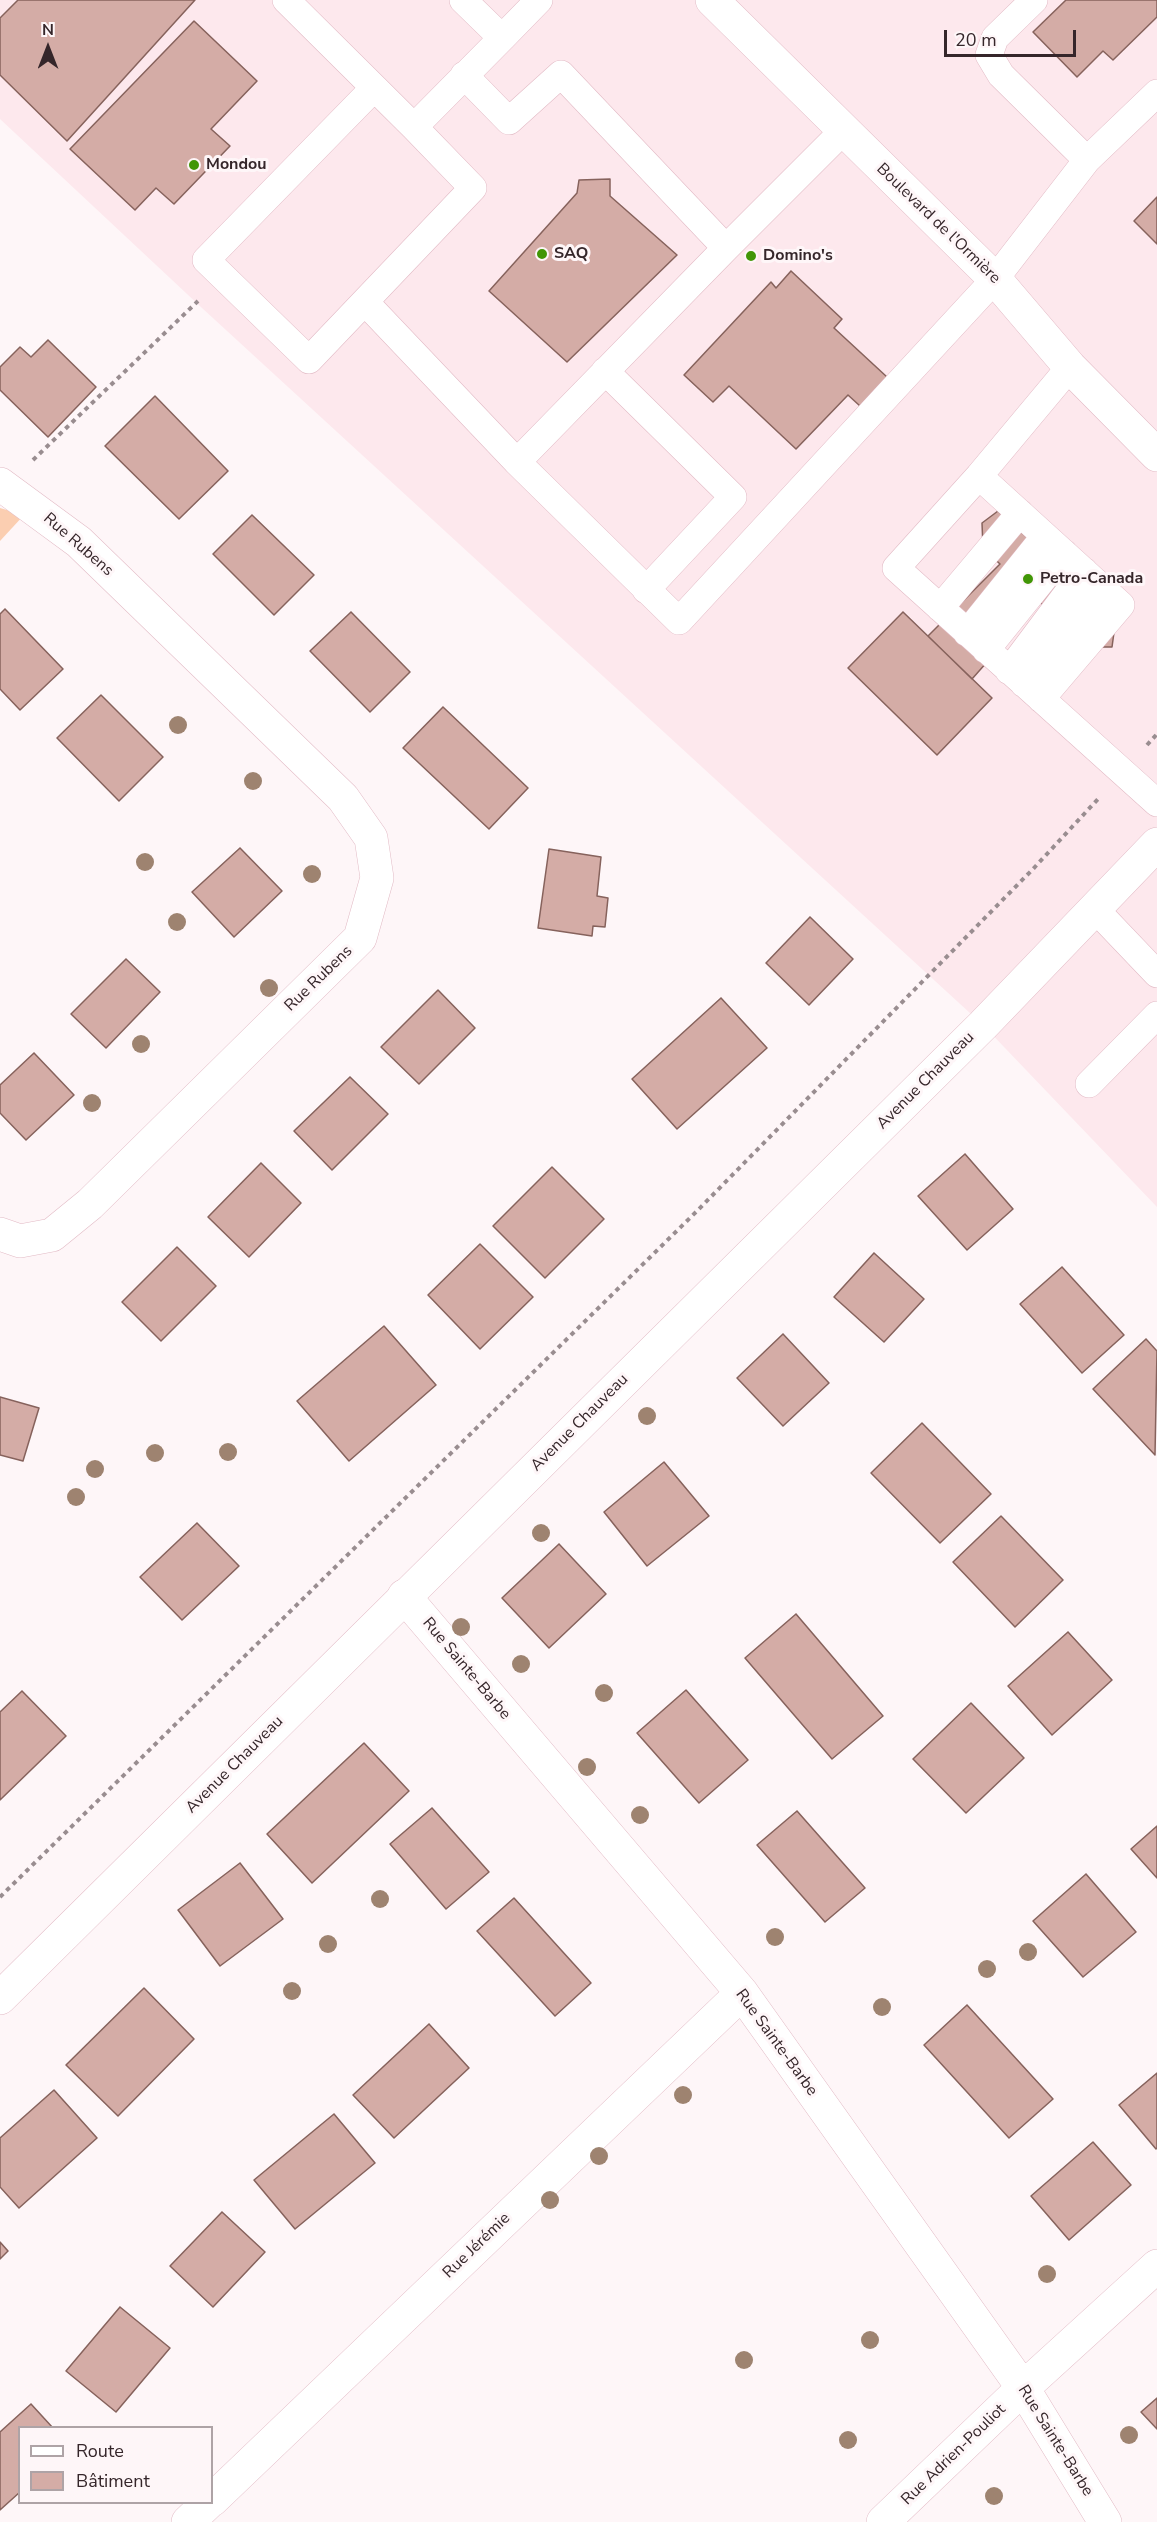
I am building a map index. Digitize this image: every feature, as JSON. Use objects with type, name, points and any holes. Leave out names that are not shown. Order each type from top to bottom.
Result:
[{"type":"street","name":"Boulevard de l'Ormière","points":[[712,0],[995,279],[1070,367],[1157,455]]},
{"type":"street","name":"Rue Rubens","points":[[0,1234],[20,1241],[52,1235],[90,1204],[360,938],[377,878],[370,838],[343,798],[79,542],[3,485]]},
{"type":"street","name":"Avenue Chauveau","points":[[0,1998],[983,1025],[1157,844]]},
{"type":"street","name":"Rue Sainte-Barbe","points":[[404,1596],[742,1993],[1023,2388],[1105,2522]]},
{"type":"street","name":"Rue Jérémie","points":[[213,2498],[742,1993]]},
{"type":"street","name":"Rue Adrien-Pouliot","points":[[883,2522],[1023,2388],[1157,2266]]},
{"type":"street","name":"Rue Jérémie","points":[[188,2522],[207,2504]]},
{"type":"lane","points":[[286,0],[414,127],[473,188],[309,360],[206,260],[374,88]]},
{"type":"lane","points":[[463,0],[502,38]]},
{"type":"lane","points":[[414,127],[539,0]]},
{"type":"lane","points":[[1034,0],[995,38],[989,55],[1001,75],[1087,160]]},
{"type":"lane","points":[[464,75],[509,121],[561,74],[726,248]]},
{"type":"lane","points":[[365,302],[517,462],[679,621],[995,279],[1087,160],[1157,93]]},
{"type":"lane","points":[[517,462],[843,131]]},
{"type":"lane","points":[[1070,367],[979,476],[896,568],[1157,803]]},
{"type":"lane","points":[[605,371],[733,497],[646,590]]},
{"type":"lane","points":[[979,476],[1121,605],[1025,684]]},
{"type":"lane","points":[[940,608],[1020,513]]},
{"type":"lane","points":[[977,641],[1074,562]]},
{"type":"lane","points":[[1025,684],[1074,562]]},
{"type":"lane","points":[[1095,909],[1157,974]]},
{"type":"lane","points":[[1089,1084],[1157,1015]]},
{"type":"path","points":[[3,485],[203,296]]},
{"type":"path","points":[[0,1897],[704,1204],[1033,869],[1157,734]]},
{"type":"shaded area","points":[[0,0],[1157,0],[1157,1207],[983,1025],[202,308],[0,119]]},
{"type":"shaded area","points":[[0,508],[24,515],[0,541]]},
{"type":"building","points":[[18,0],[195,0],[67,141],[0,75],[0,18]]},
{"type":"building","points":[[1066,0],[1157,0],[1157,17],[1113,60],[1103,51],[1077,77],[1033,32]]},
{"type":"building","points":[[194,21],[257,81],[211,129],[230,146],[174,204],[156,188],[135,210],[70,149]]},
{"type":"building","points":[[610,179],[610,196],[677,255],[567,362],[489,291],[577,193],[579,180]]},
{"type":"building","points":[[1157,197],[1157,244],[1134,221]]},
{"type":"building","points":[[791,271],[842,319],[834,328],[887,377],[860,406],[848,395],[796,449],[729,386],[713,402],[684,375],[771,282],[776,288]]},
{"type":"building","points":[[48,340],[96,387],[48,437],[0,390],[0,367],[20,347],[31,357]]},
{"type":"building","points":[[155,396],[228,471],[179,519],[105,446]]},
{"type":"building","points":[[998,511],[1116,618],[1112,647],[1087,647],[1040,602],[972,679],[928,636],[1000,564],[983,548],[982,523]]},
{"type":"building","points":[[252,515],[314,575],[274,615],[213,554]]},
{"type":"building","points":[[5,609],[63,669],[20,710],[0,689],[0,614]]},
{"type":"building","points":[[351,612],[410,672],[370,712],[310,651]]},
{"type":"building","points":[[903,612],[992,698],[937,755],[848,668]]},
{"type":"building","points":[[101,695],[163,757],[119,801],[57,738]]},
{"type":"building","points":[[443,707],[528,788],[489,829],[403,748]]},
{"type":"building","points":[[240,848],[282,891],[234,937],[192,892]]},
{"type":"building","points":[[549,849],[601,857],[597,896],[608,898],[605,927],[593,926],[592,936],[538,928]]},
{"type":"building","points":[[810,917],[853,959],[809,1005],[766,963]]},
{"type":"building","points":[[126,959],[160,992],[106,1048],[71,1014]]},
{"type":"building","points":[[438,990],[475,1028],[419,1084],[381,1047]]},
{"type":"building","points":[[721,998],[767,1048],[677,1129],[632,1079]]},
{"type":"building","points":[[34,1053],[74,1095],[26,1140],[0,1113],[0,1085]]},
{"type":"building","points":[[350,1077],[388,1114],[332,1170],[294,1131]]},
{"type":"building","points":[[965,1154],[1013,1209],[967,1250],[918,1196]]},
{"type":"building","points":[[261,1163],[301,1203],[249,1257],[208,1217]]},
{"type":"building","points":[[552,1167],[604,1219],[545,1278],[493,1226]]},
{"type":"building","points":[[480,1244],[533,1297],[480,1349],[428,1295]]},
{"type":"building","points":[[177,1247],[216,1286],[161,1341],[122,1302]]},
{"type":"building","points":[[874,1253],[924,1299],[884,1342],[834,1297]]},
{"type":"building","points":[[1062,1267],[1124,1335],[1082,1373],[1020,1304]]},
{"type":"building","points":[[384,1326],[436,1385],[349,1461],[297,1401]]},
{"type":"building","points":[[783,1334],[829,1383],[783,1426],[737,1378]]},
{"type":"building","points":[[1146,1339],[1157,1351],[1155,1455],[1093,1389]]},
{"type":"building","points":[[0,1397],[39,1408],[23,1461],[0,1455]]},
{"type":"building","points":[[922,1423],[991,1494],[940,1543],[871,1473]]},
{"type":"building","points":[[664,1462],[709,1516],[647,1566],[604,1512]]},
{"type":"building","points":[[1001,1516],[1063,1580],[1015,1627],[953,1562]]},
{"type":"building","points":[[197,1523],[239,1566],[182,1620],[140,1577]]},
{"type":"building","points":[[559,1544],[606,1594],[549,1648],[502,1598]]},
{"type":"building","points":[[796,1614],[883,1716],[832,1759],[745,1658]]},
{"type":"building","points":[[1068,1632],[1112,1680],[1052,1735],[1008,1686]]},
{"type":"building","points":[[686,1690],[748,1760],[699,1803],[637,1733]]},
{"type":"building","points":[[22,1691],[66,1736],[0,1800],[0,1712]]},
{"type":"building","points":[[971,1703],[1024,1758],[966,1813],[913,1759]]},
{"type":"building","points":[[364,1743],[409,1791],[312,1883],[267,1834]]},
{"type":"building","points":[[432,1808],[489,1872],[446,1909],[390,1844]]},
{"type":"building","points":[[797,1811],[865,1888],[825,1922],[757,1845]]},
{"type":"building","points":[[1157,1826],[1157,1878],[1131,1849]]},
{"type":"building","points":[[240,1863],[283,1919],[220,1966],[178,1910]]},
{"type":"building","points":[[1086,1874],[1136,1932],[1083,1977],[1033,1921]]},
{"type":"building","points":[[514,1898],[591,1983],[555,2016],[477,1931]]},
{"type":"building","points":[[144,1988],[194,2039],[118,2116],[66,2065]]},
{"type":"building","points":[[967,2005],[1053,2099],[1009,2138],[924,2045]]},
{"type":"building","points":[[429,2024],[469,2068],[394,2138],[353,2095]]},
{"type":"building","points":[[1157,2073],[1157,2148],[1156,2149],[1119,2105]]},
{"type":"building","points":[[54,2090],[97,2138],[19,2208],[0,2187],[0,2138]]},
{"type":"building","points":[[334,2114],[375,2163],[295,2229],[254,2180]]},
{"type":"building","points":[[1093,2142],[1131,2185],[1069,2240],[1031,2196]]},
{"type":"building","points":[[222,2212],[265,2252],[213,2307],[170,2266]]},
{"type":"building","points":[[0,2242],[8,2251],[0,2259]]},
{"type":"building","points":[[120,2307],[170,2348],[116,2412],[66,2371]]},
{"type":"building","points":[[1157,2398],[1157,2429],[1141,2412]]},
{"type":"building","points":[[31,2404],[51,2426],[18,2426],[18,2494],[0,2510],[0,2432]]},
{"type":"place","name":"Mondou","points":[[194,165]]},
{"type":"place","name":"SAQ","points":[[542,254]]},
{"type":"place","name":"Domino's","points":[[751,256]]},
{"type":"place","name":"Petro-Canada","points":[[1028,579]]}]
